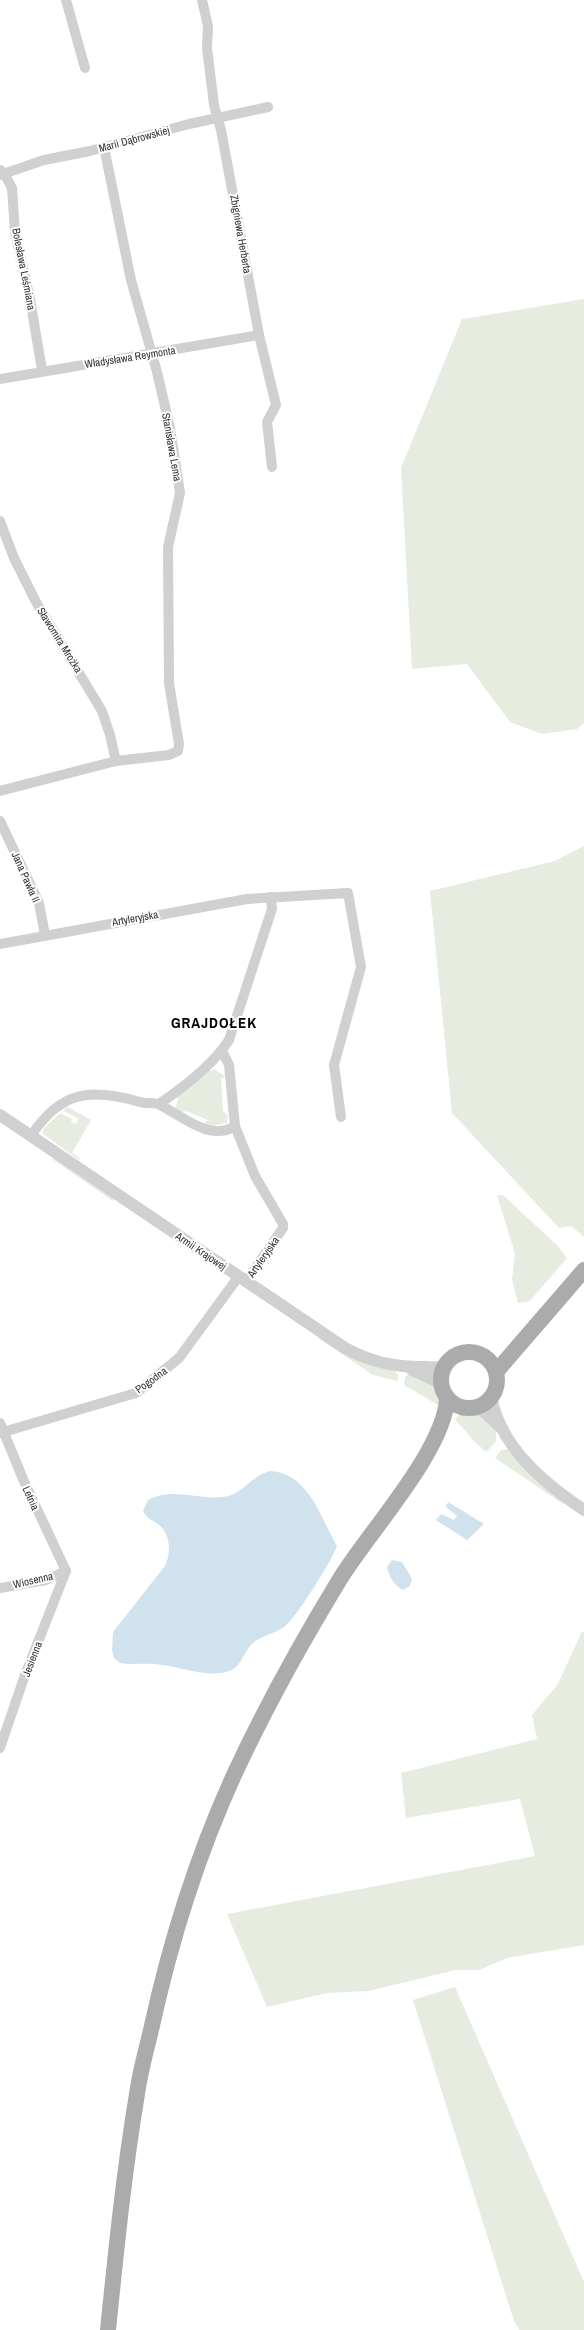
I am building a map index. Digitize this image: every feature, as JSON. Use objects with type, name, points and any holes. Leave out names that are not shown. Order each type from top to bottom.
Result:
[{"type":"main road","points":[[496,1372],[513,1354],[520,1342],[584,1270]]},
{"type":"main road","points":[[485,1357],[500,1353],[520,1342]]},
{"type":"main road","points":[[108,2330],[126,2170],[137,2091],[165,1970],[200,1858],[233,1777],[293,1658],[342,1576],[410,1479],[440,1430],[458,1410],[470,1408],[491,1397],[496,1385],[496,1372],[485,1357],[472,1352],[463,1352],[454,1356],[444,1366],[440,1383],[447,1398],[440,1430]]},
{"type":"main road","points":[[447,1398],[470,1408]]},
{"type":"street","points":[[66,0],[85,68]]},
{"type":"street","name":"Zbigniewa Herberta","points":[[202,0],[208,26],[207,48],[214,105],[219,119],[259,335],[276,405],[267,422],[272,466]]},
{"type":"street","name":"Marii Dąbrowskiej","points":[[1,172],[44,160],[104,147],[189,124],[219,119],[268,107]]},
{"type":"street","name":"Stanisława Lema","points":[[104,147],[131,280],[152,354],[170,428],[180,493],[168,547],[169,683],[180,744],[178,751],[169,755],[116,761]]},
{"type":"street","name":"Bolesława Leśmiana","points":[[1,172],[12,188],[15,232],[30,299],[42,370]]},
{"type":"street","name":"Władysława Reymonta","points":[[0,379],[42,370],[152,354],[259,335]]},
{"type":"street","name":"Sławomira Mrożka","points":[[0,521],[14,558],[36,602],[102,711],[110,735],[116,761]]},
{"type":"street","points":[[0,791],[116,761]]},
{"type":"street","name":"Jana Pawła II","points":[[0,821],[39,904],[45,935]]},
{"type":"street","name":"Artyleryjska","points":[[0,944],[167,912],[272,896],[348,893],[348,903],[361,966],[334,1066],[341,1117]]},
{"type":"street","points":[[159,1104],[222,1051],[229,1040],[272,909],[272,896]]},
{"type":"street","name":"Artyleryjska","points":[[222,1051],[229,1065],[235,1126],[255,1176],[283,1224],[283,1228],[242,1279]]},
{"type":"street","points":[[31,1136],[37,1126],[57,1107],[64,1102],[83,1095],[107,1094],[145,1104],[159,1104],[188,1123],[208,1129],[227,1131],[235,1126]]},
{"type":"street","name":"Armii Krajowej","points":[[0,1115],[355,1354],[382,1364],[410,1368],[434,1368],[444,1366]]},
{"type":"street","name":"Pogodna","points":[[2,1433],[136,1393],[162,1374],[179,1358],[242,1279]]},
{"type":"street","name":"Armii Krajowej","points":[[410,1368],[440,1383]]},
{"type":"street","points":[[491,1397],[502,1429]]},
{"type":"street","points":[[470,1408],[482,1410],[502,1429],[538,1476],[584,1510]]},
{"type":"street","name":"Letnia","points":[[0,1423],[2,1433],[66,1571]]},
{"type":"street","name":"Wiosenna","points":[[0,1588],[46,1580],[66,1571]]},
{"type":"street","name":"Jesienna","points":[[0,1748],[25,1675],[66,1571]]},
{"type":"shaded area","points":[[584,299],[584,723],[577,729],[542,734],[510,722],[467,664],[412,669],[401,468],[462,319]]},
{"type":"shaded area","points":[[584,846],[584,1237],[571,1226],[559,1228],[452,1113],[430,891],[555,861]]},
{"type":"shaded area","points":[[209,1069],[211,1071],[214,1069],[225,1076],[224,1078],[221,1077],[223,1111],[228,1115],[227,1123],[215,1125],[214,1127],[203,1124],[208,1120],[186,1111],[182,1113],[175,1110],[178,1099],[176,1097]]},
{"type":"shaded area","points":[[66,1106],[91,1120],[72,1153],[80,1158],[79,1160],[42,1133],[44,1128],[60,1113],[72,1119],[71,1122],[76,1124],[79,1119],[64,1111]]},
{"type":"shaded area","points":[[53,1158],[114,1199],[113,1201],[52,1159]]},
{"type":"shaded area","points":[[497,1195],[503,1195],[558,1246],[567,1258],[530,1301],[518,1303],[512,1279],[515,1254]]},
{"type":"shaded area","points":[[319,1336],[394,1370],[398,1375],[398,1381],[373,1375],[318,1338]]},
{"type":"shaded area","points":[[409,1374],[437,1387],[442,1397],[443,1408],[404,1385],[405,1377]]},
{"type":"shaded area","points":[[477,1412],[496,1431],[496,1442],[486,1452],[472,1439],[455,1419],[460,1414]]},
{"type":"shaded area","points":[[508,1449],[564,1503],[563,1504],[495,1458],[501,1450]]},
{"type":"shaded area","points":[[584,1631],[584,1945],[507,1958],[479,1970],[455,1970],[369,1991],[327,1993],[267,2007],[227,1914],[535,1856],[520,1799],[406,1818],[401,1773],[537,1739],[532,1715],[558,1684],[581,1633]]},
{"type":"shaded area","points":[[455,1987],[584,2282],[584,2330],[519,2330],[514,2321],[413,2000]]},
{"type":"water","points":[[270,1471],[295,1479],[304,1488],[319,1510],[337,1546],[305,1602],[284,1627],[255,1641],[249,1647],[240,1663],[229,1671],[220,1673],[201,1673],[162,1665],[120,1663],[114,1658],[112,1650],[113,1632],[165,1566],[168,1556],[169,1544],[166,1534],[159,1525],[148,1518],[143,1511],[148,1500],[167,1494],[223,1497],[236,1493],[257,1477]]},
{"type":"water","points":[[448,1502],[484,1524],[467,1540],[436,1520],[441,1514],[454,1520],[457,1516],[446,1507]]},
{"type":"water","points":[[392,1560],[402,1562],[412,1579],[410,1586],[403,1590],[392,1580],[389,1574],[387,1567]]},
{"type":"district","name":"GRAJDOŁEK","points":[[214,1023]]}]
